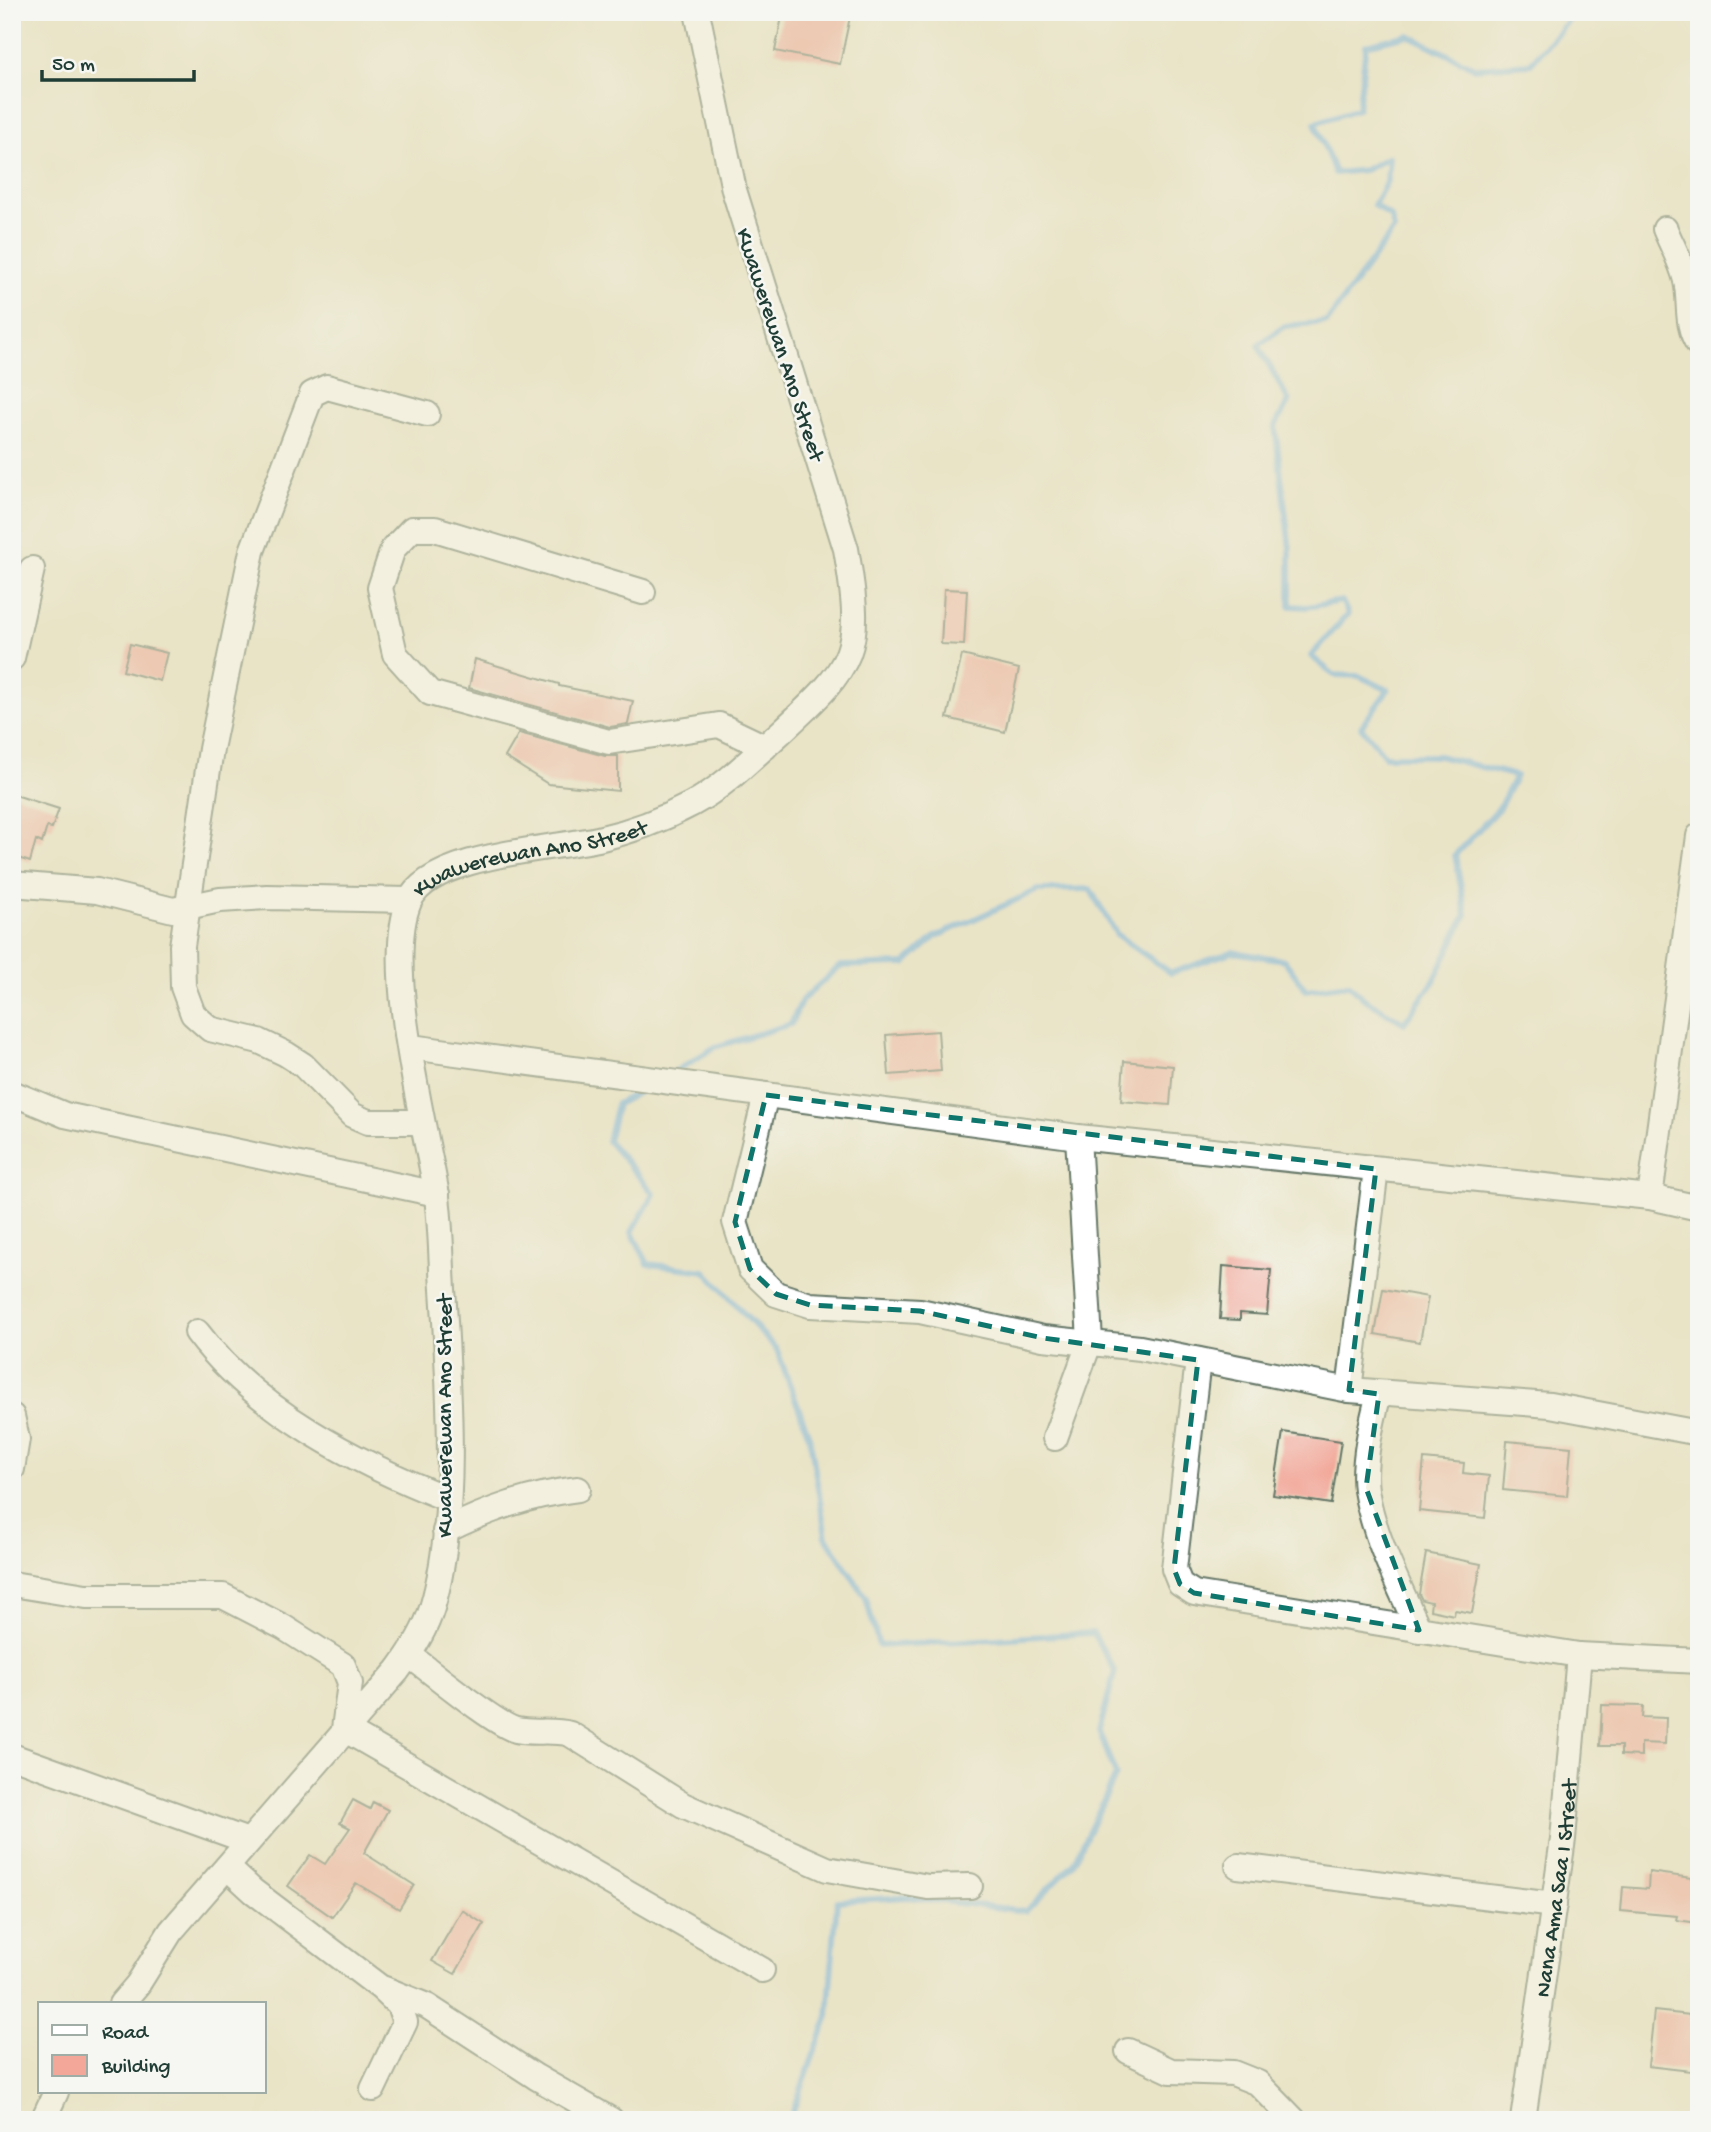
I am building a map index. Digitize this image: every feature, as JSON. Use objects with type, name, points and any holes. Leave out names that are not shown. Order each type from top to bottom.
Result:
[{"type":"street","name":"Kwawerewan Ano Street","points":[[123,2002],[138,1984],[171,1931],[409,1655],[432,1609],[448,1499],[446,1340],[437,1194],[422,1122],[401,984],[403,935],[409,900],[430,878],[457,865],[601,838],[692,804],[735,774],[841,672],[855,640],[854,595],[846,549],[734,190],[697,12]]},
{"type":"street","points":[[1665,229],[1685,278],[1688,316],[1699,345]]},
{"type":"street","points":[[422,1122],[368,1122],[352,1115],[303,1065],[286,1054],[259,1041],[210,1029],[193,1014],[183,987],[182,946],[211,749],[252,551],[312,394],[327,387],[427,414]]},
{"type":"street","points":[[643,592],[435,529],[412,529],[393,549],[380,589],[395,654],[430,693],[609,742],[719,725],[765,747]]},
{"type":"street","points":[[12,658],[32,569]]},
{"type":"street","points":[[1650,1197],[1699,836]]},
{"type":"street","points":[[12,884],[97,891],[160,909],[188,909],[220,901],[267,897],[409,900]]},
{"type":"street","points":[[411,1047],[1078,1137],[1650,1197],[1699,1208]]},
{"type":"street","points":[[12,1093],[65,1115],[437,1194]]},
{"type":"street","points":[[766,1095],[735,1222],[750,1269],[776,1294],[810,1305],[920,1311],[1043,1339],[1090,1341],[1349,1390],[1550,1405],[1699,1433]]},
{"type":"street","points":[[1055,1438],[1090,1341],[1078,1137]]},
{"type":"street","points":[[1349,1390],[1376,1169]]},
{"type":"street","points":[[197,1332],[218,1360],[294,1421],[388,1475],[448,1499]]},
{"type":"street","points":[[1198,1360],[1174,1569],[1180,1584],[1194,1593],[1579,1655],[1699,1661]]},
{"type":"street","points":[[1379,1394],[1371,1422],[1366,1488],[1380,1539],[1419,1630]]},
{"type":"street","points":[[12,1416],[17,1439],[12,1469]]},
{"type":"street","points":[[445,1531],[501,1505],[538,1494],[578,1489]]},
{"type":"street","points":[[12,1584],[86,1596],[223,1596],[283,1627],[343,1665],[350,1683],[344,1729],[762,1970]]},
{"type":"street","points":[[409,1655],[516,1730],[552,1730],[570,1734],[683,1805],[827,1869],[928,1887],[970,1886]]},
{"type":"street","name":"Nana Ama Saa I Street","points":[[1523,2120],[1563,1839],[1579,1655]]},
{"type":"street","points":[[12,1756],[248,1841]]},
{"type":"street","points":[[1238,1866],[1554,1905]]},
{"type":"street","points":[[228,1868],[253,1891],[382,1988],[399,2005],[405,2022],[373,2089]]},
{"type":"street","points":[[382,1988],[427,2006],[536,2077],[591,2106],[611,2120]]},
{"type":"street","points":[[1128,2051],[1171,2071],[1233,2073],[1258,2083],[1294,2120]]},
{"type":"highlighted area","points":[[766,1095],[1376,1169],[1349,1390],[1379,1394],[1366,1488],[1419,1630],[1194,1593],[1180,1584],[1174,1569],[1198,1360],[1043,1338],[920,1311],[810,1305],[776,1294],[750,1269],[735,1222]]},
{"type":"building","points":[[783,12],[851,12],[840,64],[775,51]]},
{"type":"building","points":[[944,589],[967,590],[964,645],[941,644]]},
{"type":"building","points":[[130,644],[167,653],[160,681],[123,671]]},
{"type":"building","points":[[962,655],[1019,669],[1005,732],[947,718]]},
{"type":"building","points":[[475,659],[559,686],[633,701],[628,724],[610,727],[469,688]]},
{"type":"building","points":[[519,733],[605,756],[618,756],[618,791],[548,784],[505,757]]},
{"type":"building","points":[[12,794],[59,809],[52,828],[47,827],[42,843],[36,840],[30,862],[12,856]]},
{"type":"building","points":[[938,1031],[941,1071],[889,1075],[886,1035]]},
{"type":"building","points":[[1124,1061],[1173,1066],[1170,1105],[1121,1101]]},
{"type":"building","points":[[1223,1266],[1271,1270],[1267,1315],[1240,1313],[1240,1320],[1220,1319]]},
{"type":"building","points":[[1383,1289],[1428,1297],[1420,1342],[1375,1334]]},
{"type":"building","points":[[1283,1432],[1341,1441],[1331,1504],[1273,1495]]},
{"type":"building","points":[[1507,1441],[1571,1447],[1567,1496],[1503,1490]]},
{"type":"building","points":[[1424,1459],[1464,1463],[1463,1473],[1489,1476],[1485,1518],[1419,1511]]},
{"type":"building","points":[[1426,1553],[1481,1564],[1472,1613],[1455,1610],[1454,1615],[1430,1610],[1431,1602],[1422,1600],[1419,1594]]},
{"type":"building","points":[[1602,1705],[1643,1706],[1642,1717],[1666,1718],[1665,1744],[1641,1743],[1641,1756],[1621,1755],[1621,1746],[1600,1746]]},
{"type":"building","points":[[353,1800],[370,1809],[373,1802],[388,1810],[364,1853],[414,1885],[399,1909],[356,1883],[332,1917],[288,1886],[310,1855],[325,1864],[350,1828],[340,1823]]},
{"type":"building","points":[[1649,1872],[1699,1879],[1699,1923],[1676,1920],[1677,1916],[1621,1911],[1623,1887],[1648,1889]]},
{"type":"building","points":[[462,1910],[484,1924],[455,1974],[432,1961]]},
{"type":"building","points":[[1654,2011],[1699,2016],[1699,2072],[1648,2066]]},
{"type":"waterway","points":[[671,1074],[715,1047],[791,1024],[802,1000],[840,966],[905,964],[935,937],[1038,890],[1090,889],[1117,935],[1171,973],[1232,952],[1284,960],[1306,990],[1349,984],[1363,998],[1404,1023],[1434,981],[1466,914],[1455,855],[1499,808],[1516,776],[1439,756],[1385,756],[1361,727],[1388,690],[1359,676],[1334,675],[1311,656],[1348,614],[1342,601],[1307,607],[1290,606],[1290,550],[1275,426],[1289,401],[1258,345],[1285,326],[1327,322],[1394,229],[1391,217],[1374,205],[1387,181],[1389,157],[1365,170],[1335,173],[1315,123],[1358,109],[1366,45],[1408,35],[1475,68],[1530,64],[1576,12]]},
{"type":"waterway","points":[[646,1088],[617,1104],[608,1141],[654,1194],[632,1232],[648,1264],[705,1271],[777,1350],[810,1439],[826,1537],[866,1598],[879,1646],[1093,1633],[1115,1671],[1099,1732],[1116,1775],[1073,1864],[1026,1911],[908,1897],[837,1901],[828,2016],[792,2114],[783,2120]]}]
